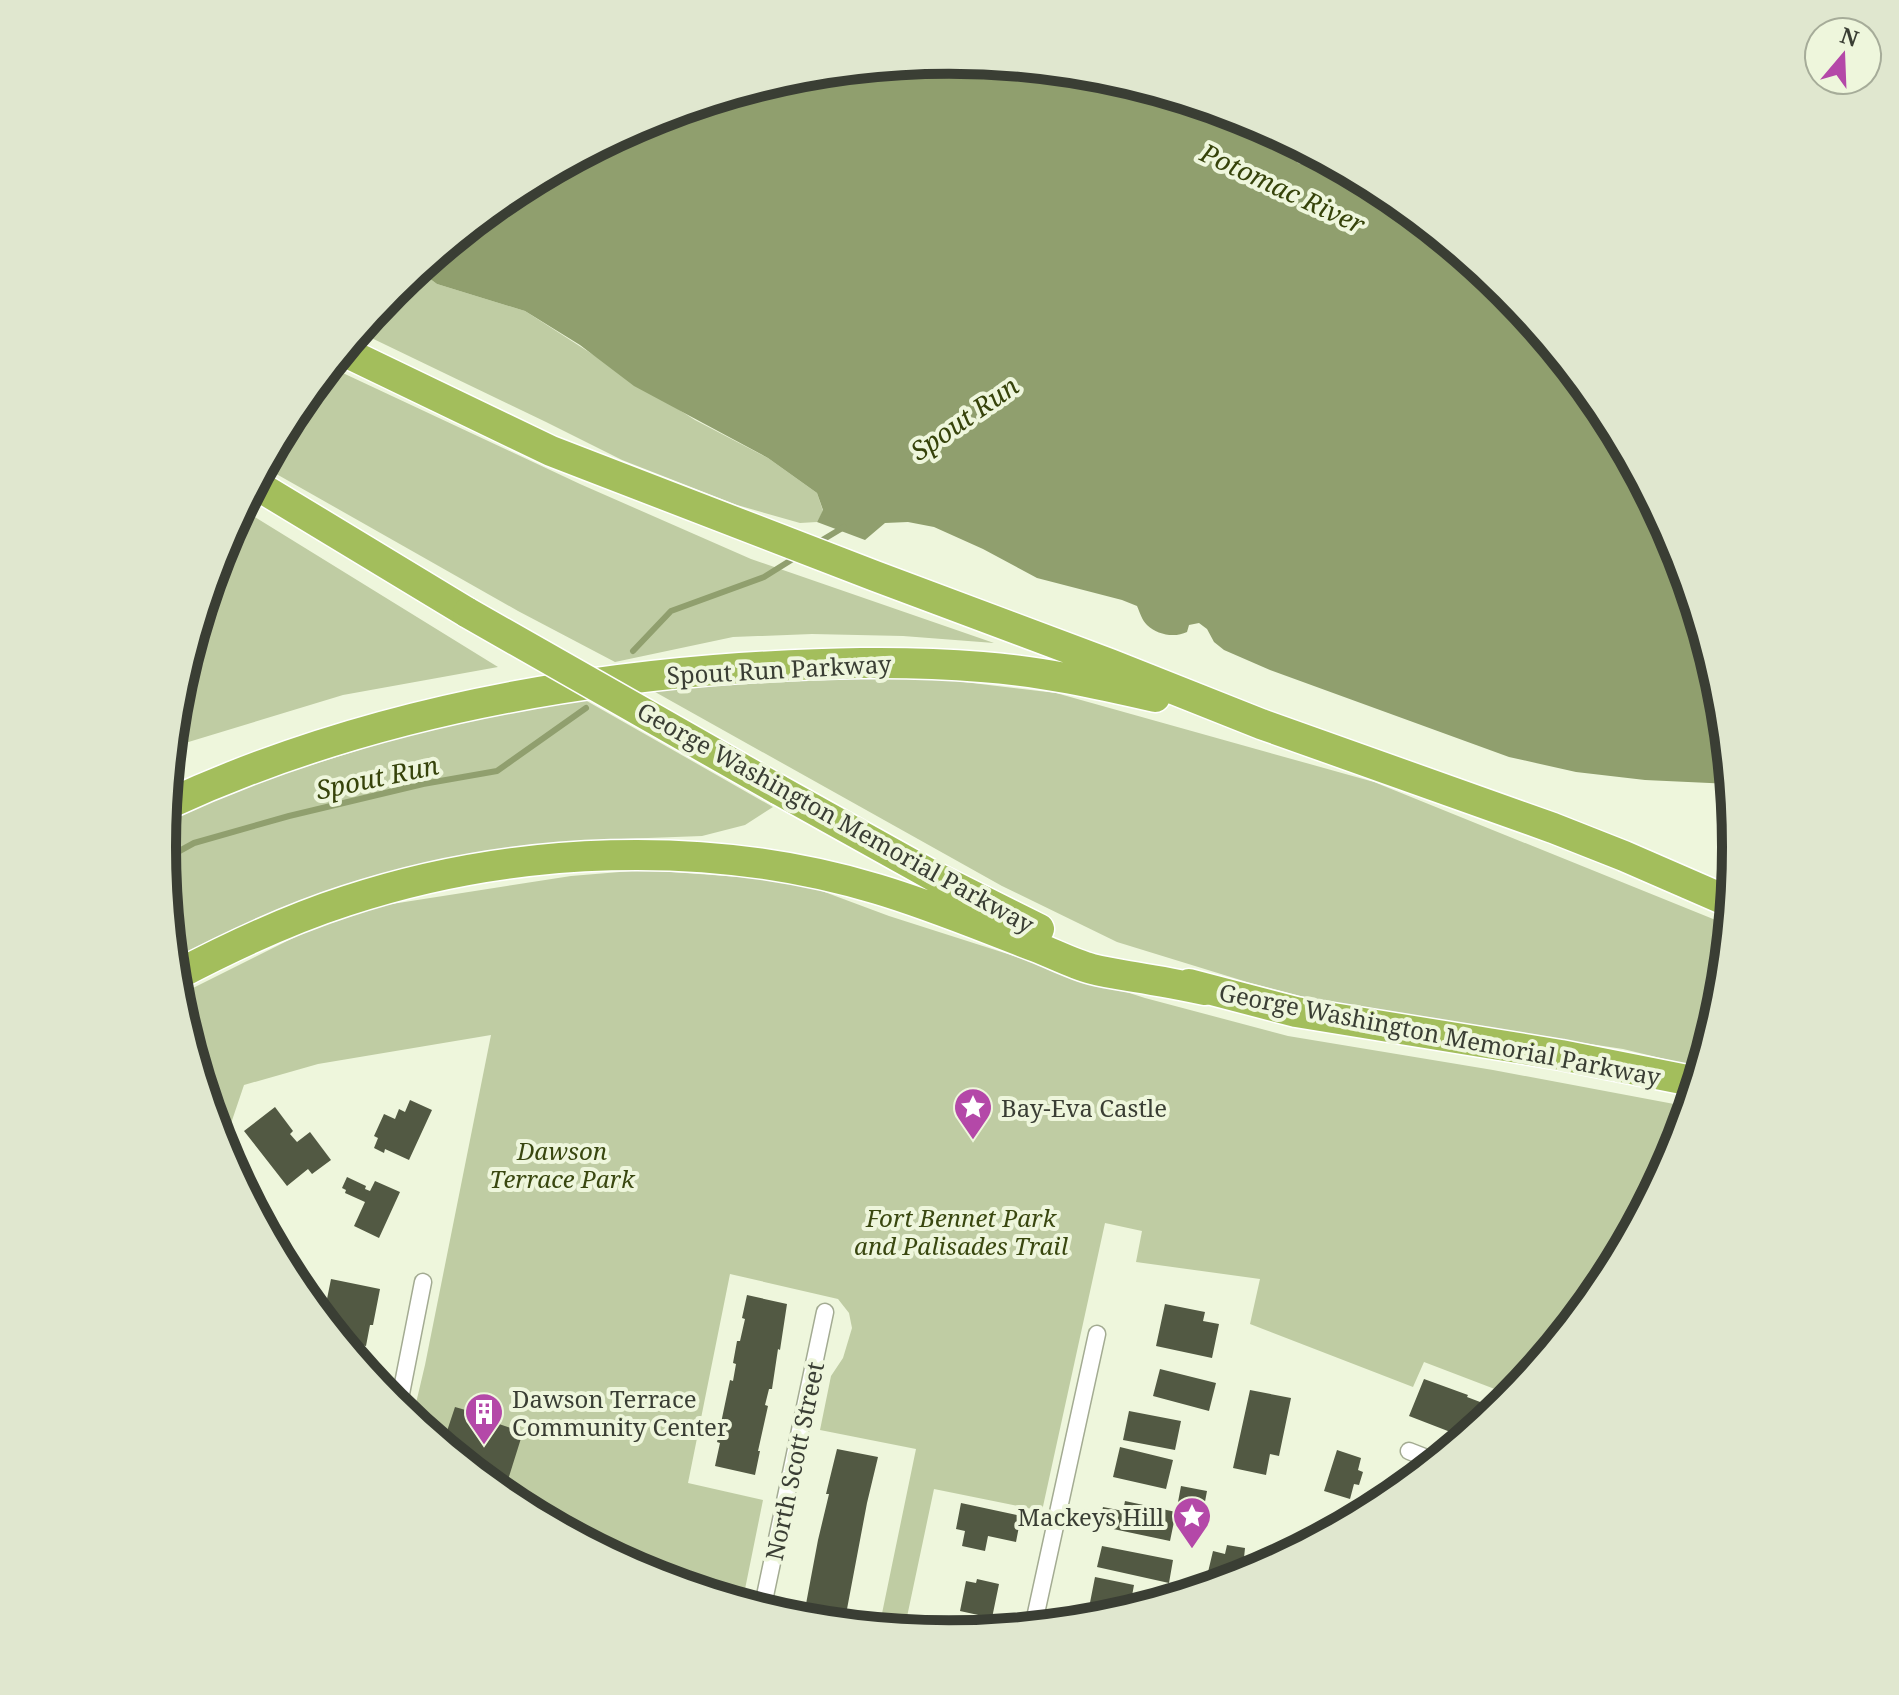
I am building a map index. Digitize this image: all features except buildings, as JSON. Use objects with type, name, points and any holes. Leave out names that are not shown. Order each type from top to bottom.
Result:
[{"type":"highway","points":[[353,356],[551,451],[1261,724],[1553,828],[1721,898]]},
{"type":"highway","name":"George Washington Memorial Parkway","points":[[264,490],[468,613],[777,789],[1003,912],[1100,955],[1205,990],[1296,1012],[1561,1055],[1687,1080]]},
{"type":"highway","name":"Spout Run Parkway","points":[[178,800],[265,763],[421,715],[559,687],[697,671],[862,663],[982,667],[1097,684],[1261,724]]},
{"type":"highway","points":[[187,970],[291,921],[381,890],[510,863],[633,855],[729,861],[825,875],[906,898],[1093,969],[1205,990]]},
{"type":"street","points":[[401,1392],[423,1282]]},
{"type":"street","name":"North Scott Street","points":[[764,1598],[825,1312]]},
{"type":"street","points":[[1036,1615],[1097,1334]]},
{"type":"street","points":[[1409,1451],[1425,1457]]},
{"type":"green space","points":[[428,277],[437,284],[525,311],[695,420],[768,458],[817,493],[823,511],[817,522],[800,523],[737,505],[622,460],[368,337]]},
{"type":"green space","points":[[340,372],[580,484],[751,559],[994,643],[903,636],[812,634],[733,637],[615,662],[518,611],[274,473],[306,418]]},
{"type":"green space","points":[[251,515],[498,667],[343,695],[184,743],[202,647],[217,599]]},
{"type":"green space","points":[[806,675],[947,680],[1056,693],[1374,782],[1719,921],[1708,998],[1692,1065],[1623,1049],[1335,1005],[1117,942],[1002,886],[648,688]]},
{"type":"green space","points":[[578,696],[773,807],[745,825],[702,836],[621,839],[511,850],[185,960],[178,898],[177,818],[244,786],[394,739]]},
{"type":"green space","points":[[644,870],[795,881],[889,916],[1145,998],[1288,1036],[1679,1105],[1643,1190],[1593,1277],[1531,1358],[1499,1391],[1424,1362],[1413,1387],[1250,1324],[1260,1279],[1136,1262],[1142,1231],[1105,1223],[1042,1511],[934,1489],[906,1619],[881,1617],[916,1449],[820,1430],[831,1376],[843,1358],[852,1328],[849,1313],[838,1299],[730,1274],[688,1483],[763,1500],[744,1593],[653,1562],[563,1517],[479,1461],[415,1406],[491,1035],[318,1064],[244,1085],[229,1129],[202,1048],[190,990],[305,932],[379,906],[571,876]]},
{"type":"water","name":"Potomac River","points":[[899,76],[1000,76],[1100,89],[1150,100],[1246,133],[1292,154],[1298,163],[1312,165],[1379,204],[1460,266],[1531,337],[1593,418],[1643,505],[1682,599],[1708,697],[1720,783],[1645,780],[1576,772],[1509,757],[1270,670],[1224,650],[1199,623],[1189,625],[1187,632],[1177,635],[1156,631],[1145,623],[1137,606],[1037,578],[934,527],[908,522],[885,523],[865,540],[817,522],[823,510],[817,493],[768,458],[634,386],[580,345],[525,311],[437,284],[428,277],[479,234],[520,204],[607,154],[701,115],[799,89]]},
{"type":"waterway","name":"Spout Run","points":[[819,542],[844,527]]},
{"type":"waterway","name":"Spout Run","points":[[633,651],[671,611],[764,577],[796,557]]},
{"type":"waterway","name":"Spout Run","points":[[176,853],[194,843],[289,816],[423,784],[497,771],[586,708]]},
{"type":"place","name":"Bay-Eva Castle","points":[[973,1141]]},
{"type":"place","name":"Dawson Terrace Community Center","points":[[484,1446]]},
{"type":"place","name":"Mackeys Hill","points":[[1192,1550]]},
{"type":"park label","name":"Dawson Terrace Park","points":[[562,1164]]},
{"type":"park label","name":"Fort Bennet Park and Palisades Trail","points":[[961,1231]]}]
